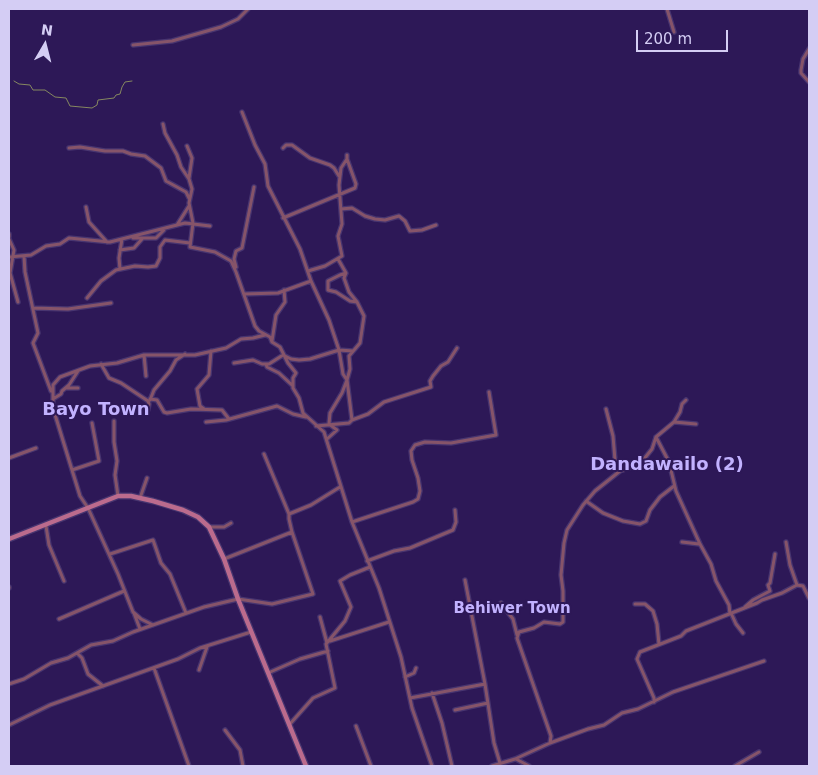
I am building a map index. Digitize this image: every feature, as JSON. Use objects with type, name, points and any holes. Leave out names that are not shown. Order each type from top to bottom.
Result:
[{"type":"main road","points":[[9,539],[118,496],[140,498],[192,513],[209,527],[224,559],[238,599],[306,766]]},
{"type":"street","points":[[133,45],[172,41],[221,27],[238,19],[248,9]]},
{"type":"street","points":[[667,9],[674,32]]},
{"type":"street","points":[[809,49],[803,59],[801,73],[809,82]]},
{"type":"street","points":[[242,112],[265,164],[268,186],[300,249],[311,281],[329,320],[339,350],[343,374],[347,380],[352,420]]},
{"type":"street","points":[[163,124],[165,133],[181,167],[189,179],[192,189],[189,198],[193,223],[191,248],[215,252],[231,261],[255,326],[280,347],[283,355],[296,373],[293,378],[293,386],[303,413],[324,432],[327,439],[340,488],[379,588],[401,657],[412,708],[432,766]]},
{"type":"street","points":[[283,148],[286,145],[292,145],[310,158],[334,168],[340,176]]},
{"type":"street","points":[[188,146],[192,158],[189,179]]},
{"type":"street","points":[[69,148],[80,147],[105,151],[123,151],[145,156],[161,168],[166,181],[186,192],[189,198]]},
{"type":"street","points":[[283,218],[339,195],[351,191],[355,188],[356,184],[347,157],[341,168],[339,195],[342,224],[338,236],[342,256],[308,271]]},
{"type":"street","points":[[236,272],[234,258],[236,251],[242,248],[254,187]]},
{"type":"street","points":[[177,225],[189,206]]},
{"type":"street","points":[[86,207],[89,222],[108,242]]},
{"type":"street","points":[[341,209],[352,208],[365,216],[375,219],[384,220],[399,216],[405,221],[410,231],[422,230],[436,225]]},
{"type":"street","points":[[11,257],[24,256],[46,246],[60,244],[69,238],[108,242],[164,230],[177,225],[193,223],[210,226]]},
{"type":"street","points":[[128,238],[156,238],[164,230]]},
{"type":"street","points":[[9,237],[14,250],[9,273],[18,302]]},
{"type":"street","points":[[120,269],[122,239]]},
{"type":"street","points":[[120,250],[134,248],[142,239]]},
{"type":"street","points":[[87,298],[101,281],[113,272],[135,266],[156,266],[160,258],[160,247],[165,240],[190,243]]},
{"type":"street","points":[[24,256],[25,272],[38,334],[33,343],[52,392]]},
{"type":"street","points":[[327,439],[337,430],[330,424],[330,414],[347,380],[350,369],[349,356],[360,344],[364,316],[349,292],[344,278],[346,273],[338,259]]},
{"type":"street","points":[[346,273],[340,274],[328,281],[328,290],[336,292],[350,301],[357,302]]},
{"type":"street","points":[[244,294],[278,292],[311,281]]},
{"type":"street","points":[[272,342],[276,315],[285,302],[284,290]]},
{"type":"street","points":[[33,308],[68,309],[111,303]]},
{"type":"street","points":[[140,629],[109,554],[88,508],[80,496],[53,408],[52,392],[55,381],[60,377],[78,372],[90,366],[144,355],[195,355],[226,348],[241,338],[253,338],[265,334]]},
{"type":"street","points":[[316,426],[349,423],[368,414],[384,402],[431,387],[430,381],[433,376],[441,366],[448,362],[457,348]]},
{"type":"street","points":[[283,355],[291,359],[305,360],[339,350],[354,351]]},
{"type":"street","points":[[204,410],[200,406],[197,389],[209,375],[211,351]]},
{"type":"street","points":[[148,410],[154,390],[170,371],[176,360],[185,354]]},
{"type":"street","points":[[144,355],[146,376]]},
{"type":"street","points":[[234,363],[253,360],[266,364],[274,362],[283,355]]},
{"type":"street","points":[[105,372],[111,363]]},
{"type":"street","points":[[101,364],[109,378],[146,399],[149,404]]},
{"type":"street","points":[[266,364],[266,367],[280,373],[293,386]]},
{"type":"street","points":[[52,399],[61,394],[78,372]]},
{"type":"street","points":[[66,388],[78,388]]},
{"type":"street","points":[[154,390],[159,403],[167,414],[191,409],[222,410],[229,419]]},
{"type":"street","points":[[352,522],[418,499],[418,478],[411,451],[415,445],[425,442],[451,443],[496,434],[489,392]]},
{"type":"street","points":[[150,399],[157,400],[159,403]]},
{"type":"street","points":[[518,636],[519,632],[534,628],[544,622],[560,624],[563,622],[561,575],[567,530],[595,490],[620,471],[636,466],[644,459],[652,449],[656,437],[674,422],[682,404],[686,400]]},
{"type":"street","points":[[206,422],[229,419],[277,406],[293,414],[307,417]]},
{"type":"street","points":[[606,409],[613,436],[614,460],[620,471]]},
{"type":"street","points":[[114,421],[114,442],[117,461],[115,475],[118,496]]},
{"type":"street","points":[[674,422],[696,424]]},
{"type":"street","points":[[72,470],[99,461],[92,423]]},
{"type":"street","points":[[656,437],[669,462],[674,486],[711,564],[716,581],[729,605],[736,624],[743,633]]},
{"type":"street","points":[[9,458],[36,448]]},
{"type":"street","points":[[9,684],[32,675],[51,663],[77,653],[91,645],[114,641],[140,629],[186,613],[238,599],[272,604],[313,594],[292,532],[289,514],[264,454]]},
{"type":"street","points":[[140,498],[146,478]]},
{"type":"street","points":[[586,501],[603,513],[623,521],[640,524],[646,521],[650,510],[660,497],[674,486]]},
{"type":"street","points":[[289,514],[311,505],[340,488]]},
{"type":"street","points":[[368,562],[394,551],[410,548],[453,530],[455,526],[455,510]]},
{"type":"street","points":[[209,527],[224,527],[231,523]]},
{"type":"street","points":[[46,526],[49,545],[64,581]]},
{"type":"street","points":[[224,559],[292,532]]},
{"type":"street","points":[[109,554],[153,540],[161,562],[170,574],[186,613]]},
{"type":"street","points":[[682,542],[700,544]]},
{"type":"street","points":[[786,542],[790,565],[797,584]]},
{"type":"street","points":[[742,609],[753,600],[770,591],[768,585],[770,583],[775,554]]},
{"type":"street","points":[[328,642],[345,621],[351,606],[340,581],[370,567]]},
{"type":"street","points":[[465,580],[494,743],[500,763]]},
{"type":"street","points":[[797,584],[803,586],[809,598]]},
{"type":"street","points":[[654,702],[637,658],[640,652],[681,636],[686,631],[792,588],[797,584]]},
{"type":"street","points":[[59,619],[124,591]]},
{"type":"street","points":[[501,603],[512,619],[518,636],[520,650],[551,736],[550,743]]},
{"type":"street","points":[[635,604],[645,604],[653,611],[657,624],[658,644]]},
{"type":"street","points":[[133,612],[141,619],[153,625]]},
{"type":"street","points":[[289,725],[313,698],[335,688],[328,642],[320,617]]},
{"type":"street","points":[[328,642],[389,622]]},
{"type":"street","points":[[9,725],[50,704],[154,668],[207,646],[252,632]]},
{"type":"street","points":[[199,670],[207,646]]},
{"type":"street","points":[[268,673],[300,659],[328,651]]},
{"type":"street","points":[[77,653],[82,658],[88,674],[103,686]]},
{"type":"street","points":[[492,766],[515,759],[588,729],[604,725],[622,713],[638,709],[672,692],[764,661]]},
{"type":"street","points":[[154,668],[189,766]]},
{"type":"street","points":[[405,677],[414,673],[416,668]]},
{"type":"street","points":[[410,698],[485,684]]},
{"type":"street","points":[[432,693],[440,716],[452,766]]},
{"type":"street","points":[[455,710],[488,703]]},
{"type":"street","points":[[356,726],[372,766]]},
{"type":"street","points":[[225,730],[240,750],[243,766]]},
{"type":"street","points":[[735,766],[759,752]]},
{"type":"street","points":[[515,759],[529,766]]},
{"type":"waterway","points":[[14,81],[19,84],[30,85],[33,90],[45,90],[55,97],[66,98],[70,106],[92,108],[97,105],[98,100],[114,98],[120,94],[125,82],[132,81]]},
{"type":"district","name":"Bayo Town","points":[[96,410]]},
{"type":"district","name":"Dandawailo (2)","points":[[667,465]]},
{"type":"district","name":"Behiwer Town","points":[[512,609]]}]
